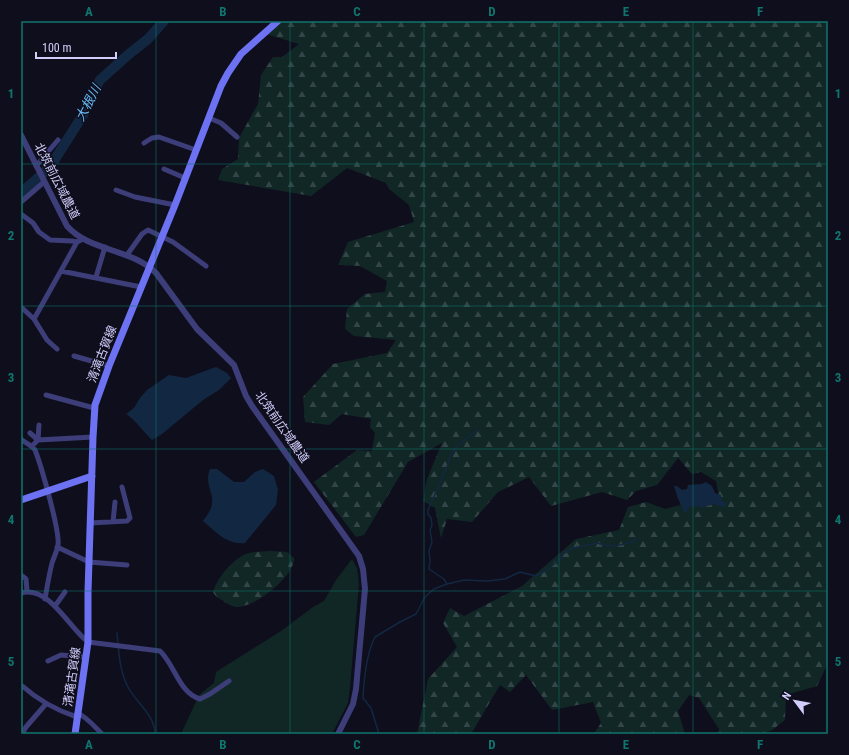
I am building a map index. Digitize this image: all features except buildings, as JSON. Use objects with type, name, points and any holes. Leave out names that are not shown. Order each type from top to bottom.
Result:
[{"type":"main road","name":"清滝古賀線","points":[[74,734],[88,642],[94,408],[109,366],[175,205],[221,86],[236,60],[248,46],[278,21]]},
{"type":"main road","points":[[21,500],[92,476]]},
{"type":"street","points":[[209,118],[221,123],[237,137]]},
{"type":"street","name":"北筑前広域農道","points":[[21,135],[43,181],[67,226],[72,232],[83,239],[105,248],[139,259],[149,266],[156,272],[197,329],[234,365],[252,406],[352,545],[361,561],[365,577],[365,589],[356,689],[353,704],[338,734]]},
{"type":"street","points":[[144,143],[152,138],[159,137],[196,150]]},
{"type":"street","points":[[36,166],[58,140]]},
{"type":"street","points":[[164,169],[185,178]]},
{"type":"street","points":[[21,202],[43,181]]},
{"type":"street","points":[[116,190],[135,197],[175,205]]},
{"type":"street","points":[[21,214],[33,223],[39,232],[50,240],[77,242]]},
{"type":"street","points":[[127,255],[142,234],[148,230],[173,242],[206,266]]},
{"type":"street","points":[[34,319],[77,242],[83,239]]},
{"type":"street","points":[[96,277],[105,248]]},
{"type":"street","points":[[61,271],[141,287]]},
{"type":"street","points":[[21,307],[34,319],[47,340],[57,349]]},
{"type":"street","points":[[74,356],[109,366]]},
{"type":"street","points":[[46,395],[94,408]]},
{"type":"street","points":[[32,446],[38,440],[39,425]]},
{"type":"street","points":[[30,433],[38,440],[93,437]]},
{"type":"street","points":[[21,439],[32,446],[42,473],[58,532],[58,547],[49,574],[45,599]]},
{"type":"street","points":[[90,523],[127,521],[130,518],[122,487]]},
{"type":"street","points":[[113,522],[115,502]]},
{"type":"street","points":[[58,547],[89,562],[127,565]]},
{"type":"street","points":[[21,575],[26,579],[27,591]]},
{"type":"street","points":[[21,593],[27,591],[32,592],[55,606],[68,619],[81,637],[88,642],[160,651],[183,686],[192,696],[200,699],[229,681]]},
{"type":"street","points":[[55,606],[65,592]]},
{"type":"street","points":[[48,661],[61,655],[85,657]]},
{"type":"street","points":[[21,685],[46,705],[62,713],[77,715],[87,719],[102,734]]},
{"type":"street","points":[[22,734],[26,727],[46,705]]},
{"type":"green space","points":[[277,21],[828,21],[828,663],[817,686],[786,695],[785,720],[771,731],[767,732],[766,734],[718,734],[719,729],[699,698],[689,695],[678,711],[685,734],[594,734],[601,723],[593,702],[552,710],[526,675],[510,692],[500,685],[471,734],[417,734],[428,679],[457,647],[443,623],[450,608],[464,616],[522,586],[576,539],[619,530],[628,507],[646,502],[665,509],[719,496],[716,481],[701,472],[692,474],[678,458],[657,485],[636,491],[627,500],[602,492],[551,506],[529,477],[498,492],[472,522],[447,519],[441,538],[435,508],[423,501],[427,479],[442,443],[408,462],[364,535],[356,537],[314,482],[357,450],[372,451],[375,433],[370,427],[371,419],[342,414],[329,425],[305,422],[303,397],[333,364],[387,353],[396,340],[354,336],[345,329],[347,309],[365,294],[385,292],[387,281],[360,266],[338,265],[348,242],[414,222],[409,205],[389,189],[386,183],[347,168],[311,196],[218,180],[222,169],[238,159],[239,138],[258,104],[261,75],[273,57],[282,57],[299,44],[263,33]]},
{"type":"green space","points":[[271,551],[287,552],[294,558],[288,574],[272,590],[252,603],[236,607],[215,595],[213,592],[218,581],[236,560],[249,553]]},
{"type":"green space","points":[[352,559],[357,568],[359,584],[350,687],[348,703],[332,734],[181,734],[199,695],[214,683],[216,672],[281,631],[313,607],[324,601],[336,580]]},
{"type":"water","points":[[216,367],[227,373],[231,378],[219,390],[203,400],[162,434],[152,440],[126,414],[134,408],[147,390],[169,375],[186,378]]},
{"type":"water","points":[[210,469],[217,469],[234,482],[244,482],[255,472],[263,469],[274,476],[278,490],[276,505],[245,543],[227,540],[203,521],[210,511],[212,504],[212,496],[208,479]]},
{"type":"water","points":[[706,482],[712,486],[715,493],[721,495],[722,501],[726,503],[726,505],[724,507],[714,504],[701,508],[699,506],[689,507],[686,513],[684,512],[674,486],[677,486],[682,490],[687,489],[688,485],[702,484]]},
{"type":"waterway","name":"大根川","points":[[21,193],[50,167],[83,115],[100,80],[148,39],[164,21]]},
{"type":"waterway","points":[[447,584],[444,579],[429,569],[429,551],[432,542],[430,530],[432,525],[428,510],[447,467],[451,454],[457,446],[477,430]]},
{"type":"waterway","points":[[379,734],[371,708],[363,698],[369,651],[375,637],[416,614],[425,597],[434,589],[464,580],[487,581],[505,579],[520,572],[536,576],[547,570],[560,559],[563,554],[573,548],[598,543],[615,546],[629,543],[637,539]]},
{"type":"waterway","points":[[117,633],[120,661],[125,681],[132,693],[149,715],[155,734]]}]
